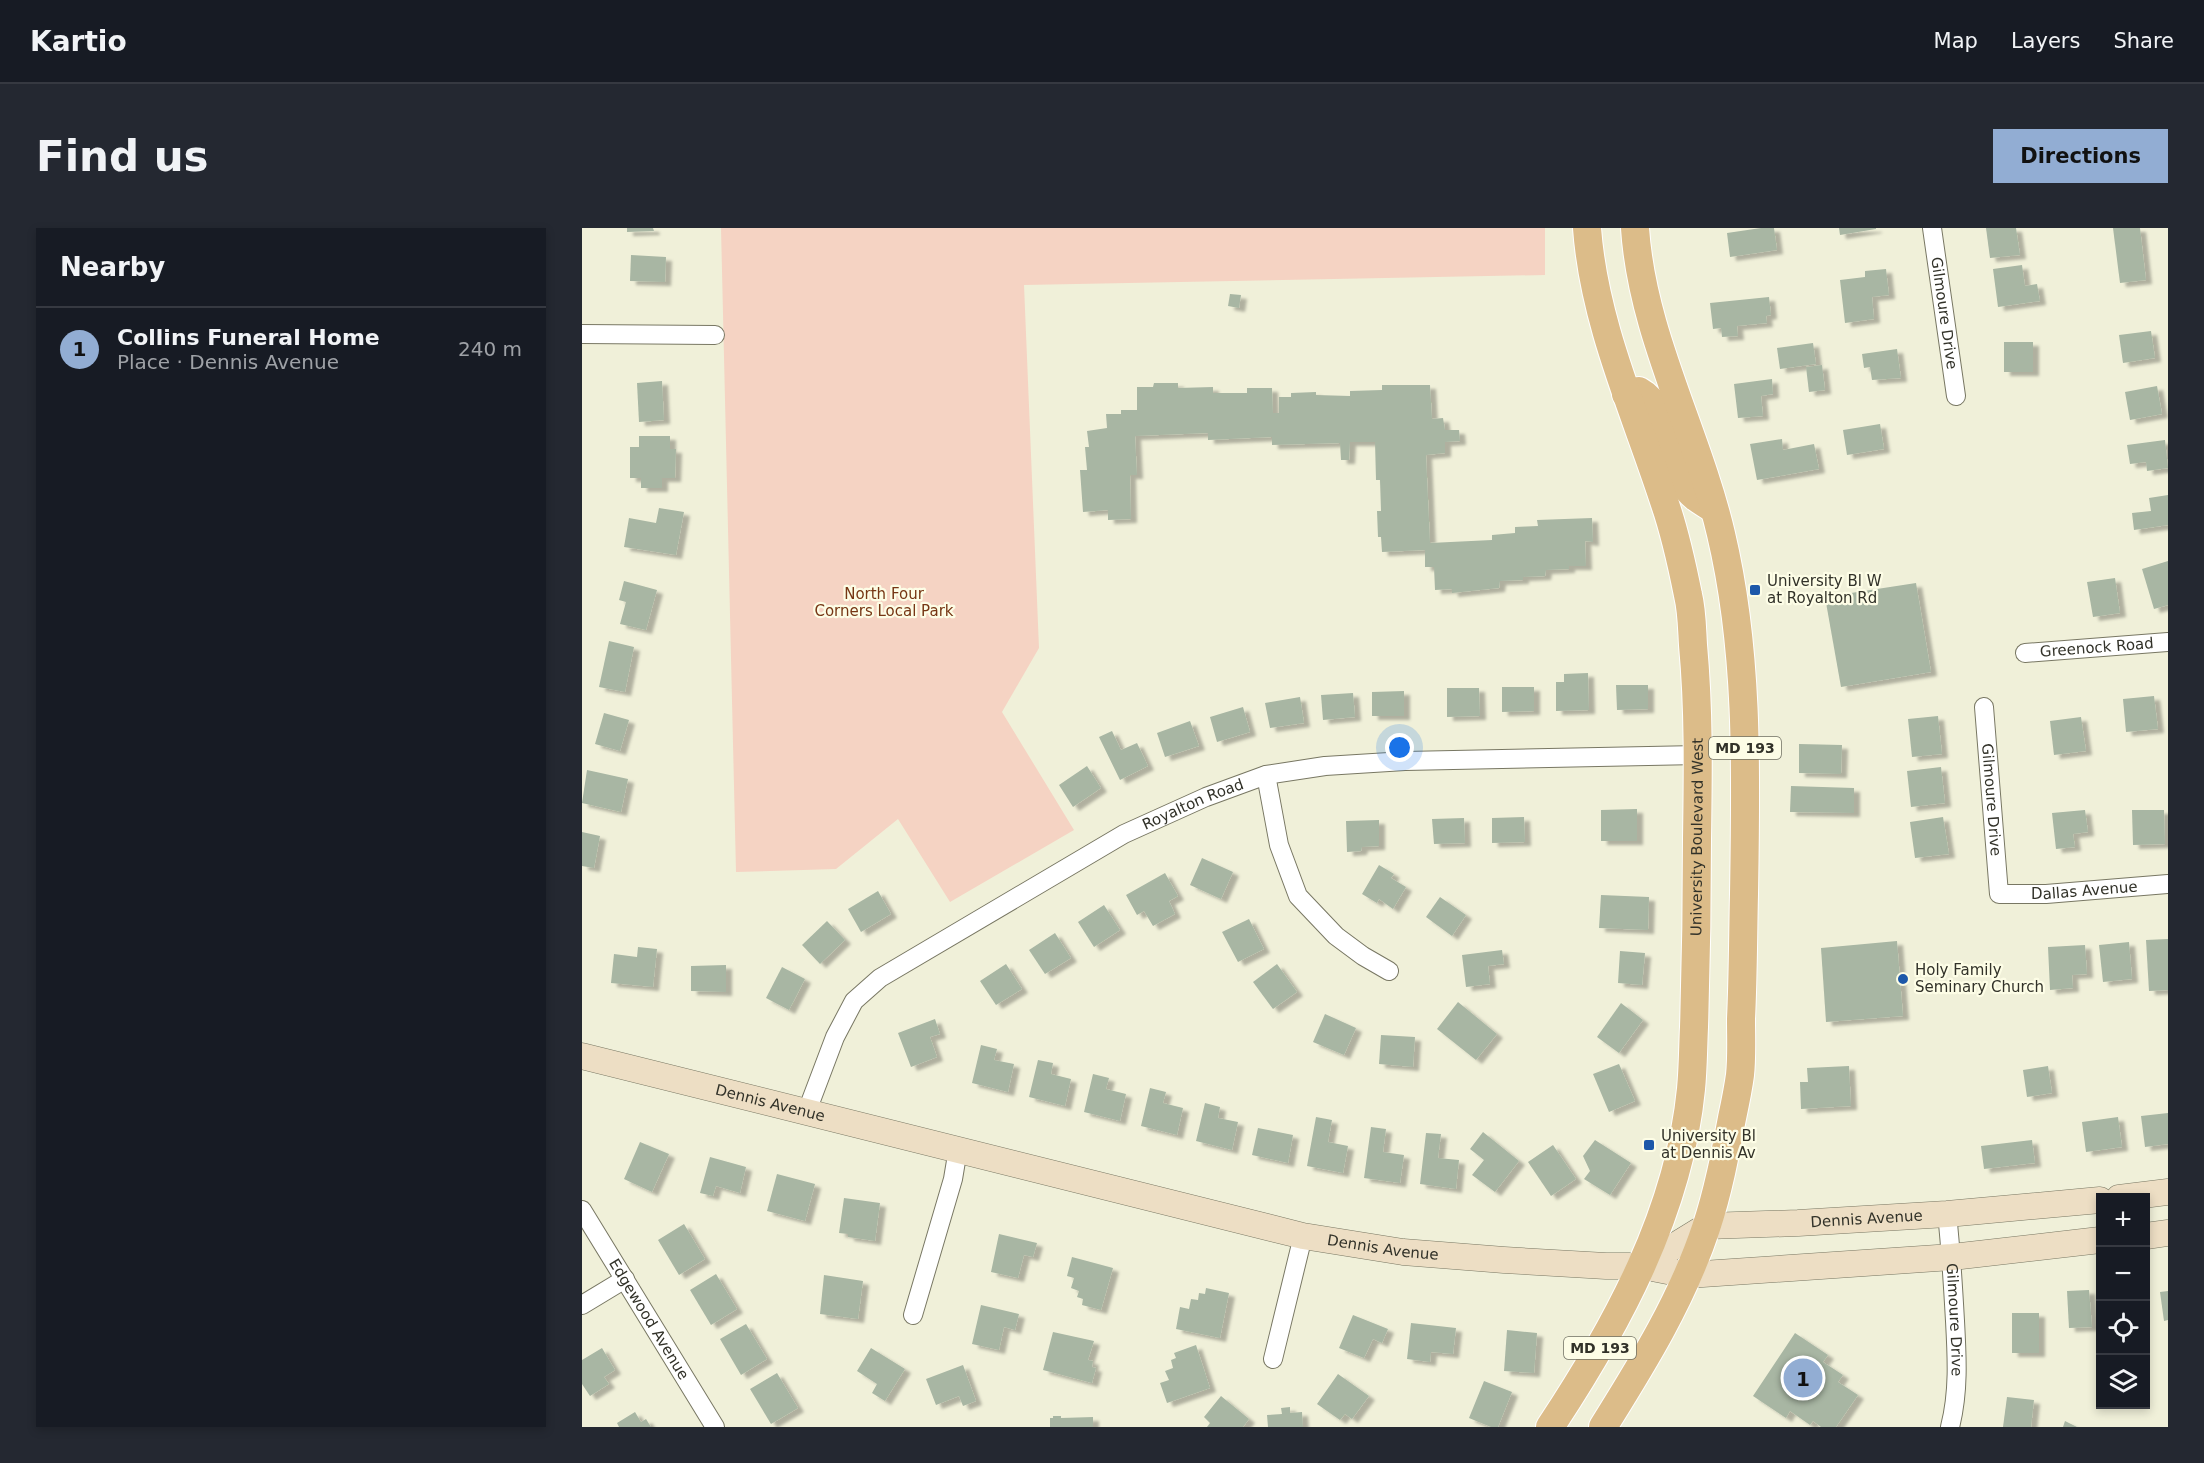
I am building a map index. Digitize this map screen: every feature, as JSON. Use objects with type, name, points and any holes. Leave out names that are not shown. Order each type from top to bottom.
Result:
[{"type":"main road","name":"University Boulevard West","points":[[1551,1427],[1588,1370],[1627,1300],[1670,1190],[1682,1143],[1691,1090],[1696,974],[1697,689],[1689,598],[1666,507],[1626,394],[1598,299],[1587,228]]},
{"type":"main road","name":"MD 193","points":[[1603,1427],[1655,1343],[1688,1275],[1707,1226],[1725,1155],[1740,1075],[1745,858],[1744,699],[1736,605],[1721,530],[1661,353],[1647,296],[1635,228]]},
{"type":"main road","points":[[1626,394],[1639,392],[1652,401],[1662,420],[1685,485],[1695,497],[1714,508]]},
{"type":"street","name":"Gilmoure Drive","points":[[1932,228],[1956,396]]},
{"type":"street","points":[[582,334],[715,335]]},
{"type":"street","name":"Greenock Road","points":[[2025,652],[2168,642]]},
{"type":"street","name":"Gilmoure Drive","points":[[1984,707],[1999,894]]},
{"type":"street","name":"Royalton Road","points":[[807,1111],[835,1037],[854,1001],[880,978],[1124,834],[1206,797],[1266,775],[1325,766],[1405,761],[1698,755]]},
{"type":"street","points":[[1266,775],[1279,845],[1298,896],[1336,936],[1363,956],[1389,971]]},
{"type":"street","name":"Dallas Avenue","points":[[1999,894],[2046,894],[2168,884]]},
{"type":"street","name":"Dennis Avenue","points":[[582,1056],[1303,1236],[1403,1252],[1606,1266],[1642,1266],[1688,1275],[1952,1257],[2096,1240]]},
{"type":"street","points":[[913,1315],[953,1179],[958,1149]]},
{"type":"street","points":[[2150,1194],[2168,1192]]},
{"type":"street","name":"Dennis Avenue","points":[[1642,1266],[1707,1226],[1947,1214],[2096,1200]]},
{"type":"street","name":"Edgewood Avenue","points":[[582,1210],[715,1427]]},
{"type":"street","name":"Gilmoure Drive","points":[[1947,1214],[1952,1257],[1957,1368],[1955,1408],[1950,1427]]},
{"type":"street","points":[[2150,1235],[2168,1233]]},
{"type":"street","points":[[1273,1359],[1303,1236]]},
{"type":"street","points":[[582,1305],[625,1279]]},
{"type":"green space","name":"North Four Corners Local Park","points":[[721,228],[1545,228],[1545,275],[1024,285],[1039,648],[1002,712],[1074,830],[950,902],[898,819],[836,869],[736,872]]},
{"type":"building","points":[[627,228],[653,228],[654,231],[627,232]]},
{"type":"building","points":[[1774,228],[1777,250],[1730,257],[1727,233]]},
{"type":"building","points":[[1839,228],[1876,228],[1876,229],[1840,235]]},
{"type":"building","points":[[1986,228],[2016,228],[2020,255],[1990,258]]},
{"type":"building","points":[[2113,228],[2140,228],[2146,280],[2120,283]]},
{"type":"building","points":[[631,255],[666,257],[665,282],[630,281]]},
{"type":"building","points":[[2022,265],[2025,286],[2037,284],[2040,301],[1998,307],[1993,269]]},
{"type":"building","points":[[1886,269],[1889,295],[1872,297],[1874,319],[1845,323],[1840,280],[1865,277],[1865,271]]},
{"type":"building","points":[[1230,294],[1241,295],[1239,308],[1228,306]]},
{"type":"building","points":[[1769,297],[1771,315],[1766,316],[1767,323],[1737,326],[1738,336],[1722,337],[1721,328],[1713,329],[1710,303]]},
{"type":"building","points":[[2151,331],[2155,358],[2123,363],[2119,335]]},
{"type":"building","points":[[2004,342],[2033,342],[2033,372],[2004,372]]},
{"type":"building","points":[[1813,343],[1816,364],[1780,369],[1777,348]]},
{"type":"building","points":[[1897,349],[1901,378],[1872,380],[1870,367],[1864,368],[1862,354]]},
{"type":"building","points":[[1822,365],[1825,390],[1809,392],[1806,367]]},
{"type":"building","points":[[1772,379],[1773,394],[1761,396],[1763,416],[1738,418],[1734,384]]},
{"type":"building","points":[[662,381],[664,420],[639,422],[637,383]]},
{"type":"building","points":[[1154,383],[1178,383],[1178,388],[1213,387],[1213,393],[1247,393],[1247,388],[1272,388],[1273,413],[1279,413],[1279,397],[1291,397],[1291,393],[1316,392],[1316,395],[1350,396],[1350,391],[1382,390],[1382,385],[1430,385],[1432,419],[1443,418],[1445,430],[1459,430],[1460,441],[1445,442],[1445,453],[1426,455],[1430,543],[1492,540],[1492,535],[1515,533],[1515,527],[1538,526],[1537,520],[1592,518],[1593,542],[1585,541],[1586,566],[1546,570],[1545,576],[1523,577],[1523,580],[1500,581],[1499,588],[1452,593],[1452,589],[1435,590],[1434,567],[1425,567],[1425,550],[1382,552],[1381,537],[1378,537],[1377,511],[1381,511],[1380,480],[1376,480],[1375,442],[1350,442],[1349,460],[1341,460],[1340,443],[1272,445],[1272,437],[1208,440],[1208,433],[1135,436],[1137,475],[1130,475],[1131,519],[1108,520],[1108,510],[1083,512],[1080,470],[1087,470],[1085,447],[1089,447],[1087,431],[1107,428],[1106,414],[1121,414],[1121,410],[1137,410],[1137,387],[1153,387]]},
{"type":"building","points":[[2157,386],[2162,414],[2130,420],[2125,392]]},
{"type":"building","points":[[1880,424],[1884,449],[1847,455],[1843,430]]},
{"type":"building","points":[[639,436],[670,436],[670,449],[676,449],[675,478],[662,478],[662,488],[641,488],[641,478],[630,478],[630,447],[639,447]]},
{"type":"building","points":[[1782,439],[1783,450],[1814,444],[1819,469],[1757,480],[1750,444]]},
{"type":"building","points":[[2165,440],[2168,468],[2147,471],[2146,462],[2130,464],[2127,445]]},
{"type":"building","points":[[2168,495],[2168,525],[2134,530],[2132,513],[2151,511],[2149,498]]},
{"type":"building","points":[[659,508],[684,512],[676,555],[624,547],[629,518],[656,523]]},
{"type":"building","points":[[2168,561],[2168,605],[2154,609],[2142,569]]},
{"type":"building","points":[[2115,578],[2120,613],[2093,617],[2087,582]]},
{"type":"building","points":[[624,581],[657,590],[646,630],[620,624],[626,602],[619,600]]},
{"type":"building","points":[[1916,583],[1931,672],[1841,687],[1825,597]]},
{"type":"building","points":[[609,641],[634,647],[625,692],[599,687]]},
{"type":"building","points":[[1588,673],[1589,710],[1556,711],[1556,682],[1564,682],[1564,674]]},
{"type":"building","points":[[1616,685],[1648,685],[1648,709],[1617,710]]},
{"type":"building","points":[[1502,687],[1534,687],[1534,711],[1502,712]]},
{"type":"building","points":[[1447,688],[1479,688],[1480,716],[1447,717]]},
{"type":"building","points":[[1404,691],[1404,716],[1372,716],[1372,692]]},
{"type":"building","points":[[1353,693],[1355,717],[1323,720],[1321,695]]},
{"type":"building","points":[[2154,696],[2158,729],[2126,732],[2123,699]]},
{"type":"building","points":[[1300,697],[1304,723],[1270,728],[1265,703]]},
{"type":"building","points":[[1243,707],[1250,732],[1217,742],[1210,717]]},
{"type":"building","points":[[604,713],[629,720],[620,751],[595,744]]},
{"type":"building","points":[[1938,716],[1942,754],[1912,757],[1908,719]]},
{"type":"building","points":[[2081,717],[2086,751],[2054,755],[2050,721]]},
{"type":"building","points":[[1190,721],[1199,746],[1165,757],[1157,733]]},
{"type":"building","points":[[1112,731],[1121,750],[1137,743],[1148,766],[1120,780],[1099,737]]},
{"type":"building","points":[[1799,744],[1842,745],[1841,774],[1799,773]]},
{"type":"building","points":[[1087,766],[1101,788],[1073,807],[1059,785]]},
{"type":"building","points":[[1941,767],[1945,803],[1911,807],[1907,771]]},
{"type":"building","points":[[587,770],[628,779],[621,812],[582,803]]},
{"type":"building","points":[[1791,786],[1854,788],[1854,813],[1790,812]]},
{"type":"building","points":[[1637,809],[1637,841],[1601,841],[1601,810]]},
{"type":"building","points":[[2085,810],[2088,832],[2073,834],[2075,847],[2056,849],[2052,813]]},
{"type":"building","points":[[2132,810],[2164,810],[2165,844],[2133,845]]},
{"type":"building","points":[[1524,817],[1525,842],[1492,843],[1492,818]]},
{"type":"building","points":[[1943,817],[1949,854],[1915,858],[1910,822]]},
{"type":"building","points":[[1464,818],[1465,843],[1434,844],[1432,819]]},
{"type":"building","points":[[1379,820],[1379,846],[1362,847],[1361,851],[1347,852],[1346,821]]},
{"type":"building","points":[[582,832],[600,836],[594,868],[582,866]]},
{"type":"building","points":[[1202,858],[1233,872],[1221,899],[1190,885]]},
{"type":"building","points":[[1379,865],[1394,874],[1391,878],[1406,887],[1393,909],[1379,899],[1377,903],[1362,894]]},
{"type":"building","points":[[1165,873],[1178,896],[1169,901],[1175,914],[1153,926],[1144,911],[1137,915],[1126,895]]},
{"type":"building","points":[[878,891],[891,914],[861,932],[848,909]]},
{"type":"building","points":[[1601,895],[1649,897],[1648,930],[1599,928]]},
{"type":"building","points":[[1440,897],[1466,915],[1452,936],[1426,917]]},
{"type":"building","points":[[1104,905],[1120,930],[1094,947],[1078,922]]},
{"type":"building","points":[[1249,919],[1264,949],[1238,962],[1222,932]]},
{"type":"building","points":[[827,921],[845,940],[820,964],[802,945]]},
{"type":"building","points":[[1055,933],[1071,958],[1045,974],[1029,950]]},
{"type":"building","points":[[2168,939],[2168,990],[2149,991],[2146,940]]},
{"type":"building","points":[[1897,941],[1903,1016],[1826,1022],[1821,948]]},
{"type":"building","points":[[2129,942],[2132,979],[2103,982],[2099,945]]},
{"type":"building","points":[[2085,945],[2087,974],[2072,975],[2073,988],[2050,990],[2048,947]]},
{"type":"building","points":[[638,947],[657,949],[653,987],[611,983],[614,954],[637,957]]},
{"type":"building","points":[[1502,950],[1504,964],[1488,966],[1490,984],[1466,987],[1462,955]]},
{"type":"building","points":[[1620,951],[1645,953],[1642,985],[1618,983]]},
{"type":"building","points":[[1006,964],[1022,989],[996,1005],[980,981]]},
{"type":"building","points":[[1277,964],[1297,992],[1273,1009],[1253,982]]},
{"type":"building","points":[[726,965],[726,992],[691,991],[691,966]]},
{"type":"building","points":[[782,967],[805,979],[789,1010],[766,998]]},
{"type":"building","points":[[1458,1002],[1497,1034],[1476,1060],[1437,1029]]},
{"type":"building","points":[[1621,1003],[1643,1020],[1619,1053],[1597,1037]]},
{"type":"building","points":[[1325,1014],[1356,1028],[1344,1055],[1313,1042]]},
{"type":"building","points":[[935,1019],[940,1034],[930,1037],[937,1057],[911,1067],[898,1033]]},
{"type":"building","points":[[1381,1035],[1415,1037],[1413,1067],[1379,1064]]},
{"type":"building","points":[[981,1045],[997,1049],[994,1060],[1014,1064],[1008,1092],[972,1083]]},
{"type":"building","points":[[1038,1060],[1053,1063],[1051,1074],[1071,1079],[1065,1106],[1029,1097]]},
{"type":"building","points":[[1619,1064],[1635,1101],[1609,1112],[1593,1074]]},
{"type":"building","points":[[1849,1066],[1851,1106],[1801,1109],[1800,1082],[1808,1082],[1807,1068]]},
{"type":"building","points":[[2048,1066],[2052,1093],[2027,1097],[2023,1070]]},
{"type":"building","points":[[1093,1074],[1109,1078],[1106,1089],[1126,1094],[1120,1121],[1084,1112]]},
{"type":"building","points":[[1150,1088],[1166,1092],[1163,1103],[1183,1108],[1177,1135],[1141,1126]]},
{"type":"building","points":[[1205,1103],[1220,1107],[1218,1118],[1238,1122],[1232,1150],[1196,1141]]},
{"type":"building","points":[[2168,1113],[2168,1144],[2145,1147],[2141,1116]]},
{"type":"building","points":[[1316,1117],[1332,1120],[1328,1142],[1348,1146],[1343,1173],[1307,1166]]},
{"type":"building","points":[[2118,1117],[2122,1147],[2086,1152],[2082,1122]]},
{"type":"building","points":[[1371,1127],[1386,1129],[1383,1152],[1404,1155],[1400,1183],[1364,1178]]},
{"type":"building","points":[[1258,1128],[1293,1135],[1288,1163],[1252,1155]]},
{"type":"building","points":[[1483,1132],[1519,1161],[1495,1192],[1472,1175],[1484,1160],[1470,1149]]},
{"type":"building","points":[[1426,1133],[1441,1134],[1438,1158],[1459,1160],[1456,1189],[1420,1184]]},
{"type":"building","points":[[1595,1140],[1631,1163],[1610,1195],[1584,1179],[1590,1171],[1583,1156]]},
{"type":"building","points":[[2032,1140],[2035,1163],[1984,1169],[1981,1146]]},
{"type":"building","points":[[640,1142],[669,1154],[652,1192],[624,1179]]},
{"type":"building","points":[[1553,1145],[1576,1179],[1551,1196],[1528,1162]]},
{"type":"building","points":[[710,1157],[746,1167],[740,1193],[716,1186],[713,1196],[700,1193]]},
{"type":"building","points":[[777,1174],[815,1184],[805,1221],[767,1211]]},
{"type":"building","points":[[844,1198],[880,1203],[875,1241],[848,1237],[848,1234],[839,1233]]},
{"type":"building","points":[[684,1224],[705,1259],[679,1275],[658,1240]]},
{"type":"building","points":[[999,1234],[1037,1243],[1033,1257],[1024,1255],[1018,1278],[991,1272]]},
{"type":"building","points":[[1072,1257],[1113,1268],[1101,1310],[1082,1305],[1083,1299],[1077,1297],[1079,1291],[1071,1288],[1074,1278],[1067,1276]]},
{"type":"building","points":[[716,1274],[737,1309],[711,1325],[690,1290]]},
{"type":"building","points":[[824,1275],[863,1281],[858,1319],[820,1314]]},
{"type":"building","points":[[1206,1288],[1229,1293],[1220,1338],[1176,1329],[1180,1307],[1189,1309],[1191,1299],[1198,1300],[1199,1293],[1205,1294]]},
{"type":"building","points":[[2089,1290],[2092,1327],[2069,1328],[2067,1291]]},
{"type":"building","points":[[2168,1291],[2168,1320],[2164,1321],[2160,1292]]},
{"type":"building","points":[[981,1305],[1019,1314],[1015,1330],[1004,1327],[999,1350],[972,1344]]},
{"type":"building","points":[[2012,1313],[2039,1313],[2039,1353],[2012,1353]]},
{"type":"building","points":[[1353,1315],[1388,1329],[1382,1343],[1373,1339],[1364,1358],[1339,1348]]},
{"type":"building","points":[[1411,1323],[1456,1328],[1453,1354],[1431,1352],[1430,1362],[1407,1359]]},
{"type":"building","points":[[746,1324],[767,1359],[741,1375],[720,1339]]},
{"type":"building","points":[[1507,1330],[1537,1333],[1534,1373],[1504,1371]]},
{"type":"building","points":[[1053,1332],[1094,1341],[1088,1360],[1093,1361],[1092,1367],[1096,1368],[1092,1383],[1043,1370]]},
{"type":"building","points":[[1795,1333],[1828,1355],[1823,1362],[1843,1375],[1838,1382],[1858,1395],[1836,1427],[1821,1427],[1813,1421],[1810,1425],[1790,1411],[1786,1418],[1753,1396]]},
{"type":"building","points":[[1196,1345],[1210,1388],[1167,1403],[1160,1383],[1169,1380],[1165,1371],[1173,1368],[1171,1360],[1176,1358],[1174,1353]]},
{"type":"building","points":[[602,1348],[615,1370],[604,1377],[609,1384],[590,1396],[582,1384],[582,1360]]},
{"type":"building","points":[[871,1348],[905,1369],[885,1401],[872,1393],[877,1384],[857,1371]]},
{"type":"building","points":[[963,1365],[976,1401],[963,1406],[959,1396],[936,1405],[926,1379]]},
{"type":"building","points":[[777,1373],[798,1408],[771,1424],[750,1389]]},
{"type":"building","points":[[1338,1374],[1369,1396],[1352,1419],[1345,1414],[1340,1420],[1317,1404]]},
{"type":"building","points":[[1484,1381],[1512,1392],[1498,1427],[1491,1427],[1469,1418]]},
{"type":"building","points":[[1221,1396],[1249,1419],[1243,1427],[1207,1427],[1210,1423],[1204,1417]]},
{"type":"building","points":[[2007,1397],[2034,1400],[2031,1427],[2003,1427]]},
{"type":"building","points":[[1290,1407],[1290,1413],[1302,1412],[1303,1427],[1268,1427],[1267,1415],[1282,1414],[1281,1408]]},
{"type":"building","points":[[635,1412],[641,1422],[646,1419],[651,1427],[619,1427],[617,1423]]},
{"type":"building","points":[[1053,1416],[1093,1417],[1093,1427],[1050,1427],[1050,1418]]},
{"type":"building","points":[[2065,1421],[2077,1427],[2063,1427]]},
{"type":"place","name":"University Bl W at Royalton Rd","points":[[1755,590]]},
{"type":"place","name":"Holy Family Seminary Church","points":[[1903,979]]},
{"type":"place","name":"University Bl at Dennis Av","points":[[1649,1145]]},
{"type":"place","name":"Collins Funeral Home","points":[[1803,1378]]}]
